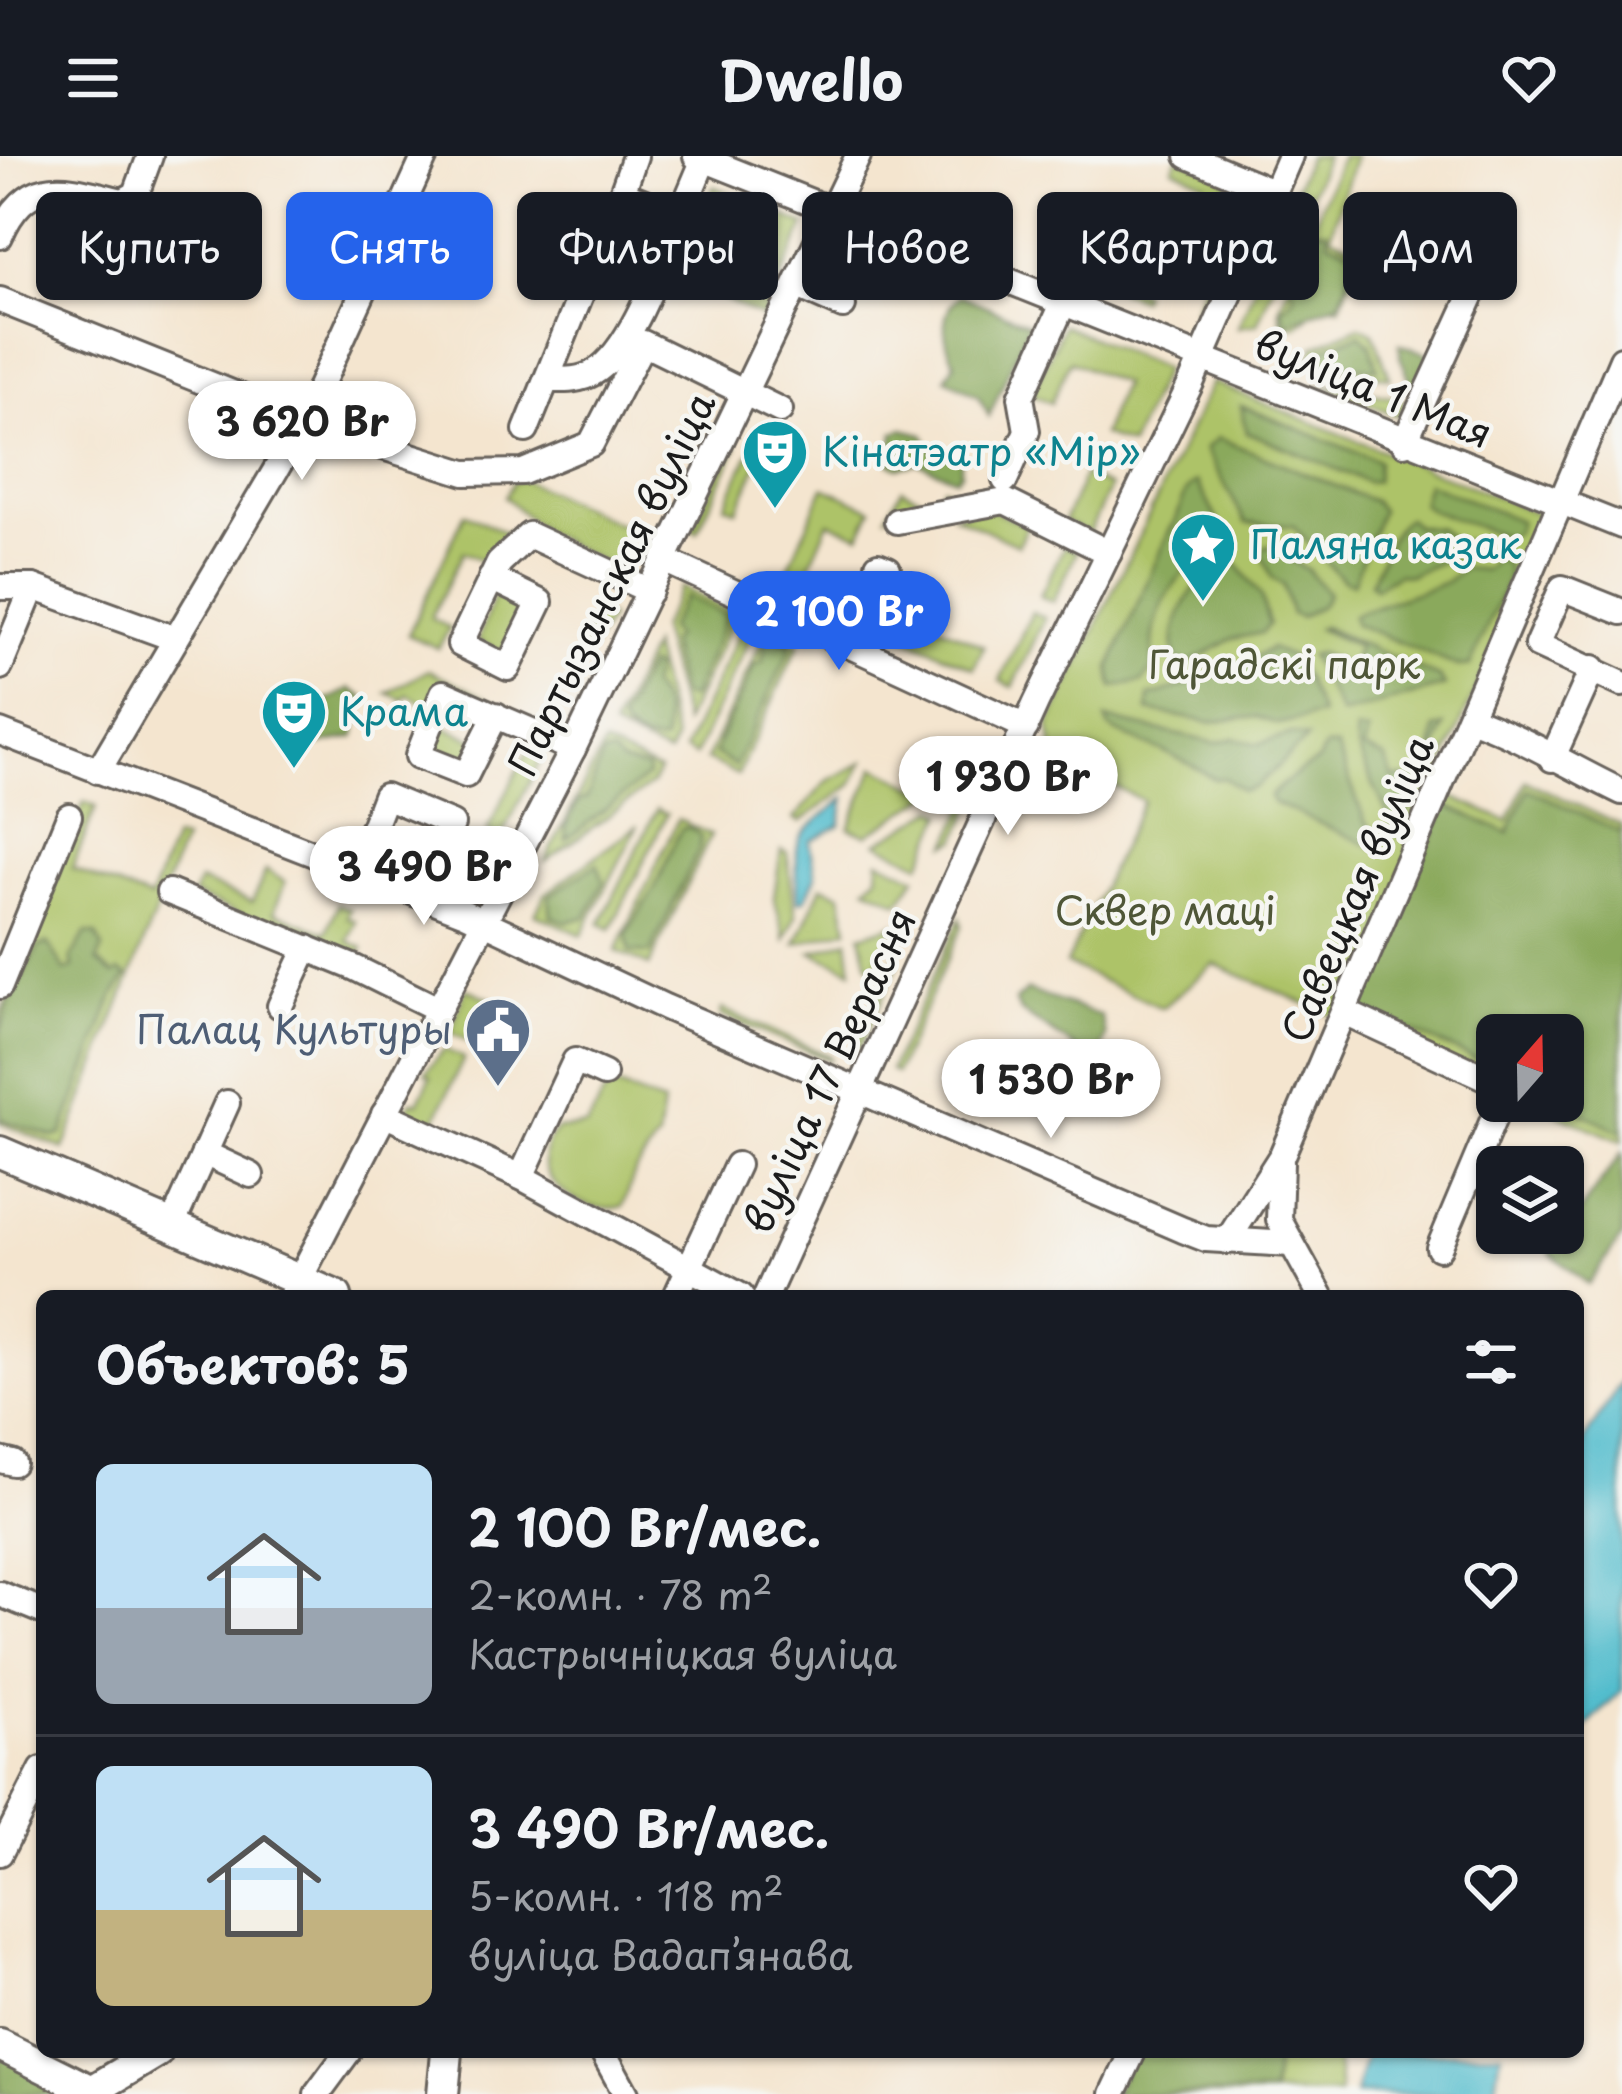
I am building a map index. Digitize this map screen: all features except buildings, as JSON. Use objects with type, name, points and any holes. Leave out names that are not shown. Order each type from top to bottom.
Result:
[{"type":"main road","points":[[0,1152],[172,1223],[295,1288]]},
{"type":"main road","points":[[0,2044],[90,2093],[147,2058]]},
{"type":"main road","points":[[442,2094],[446,2058]]},
{"type":"street","points":[[0,236],[8,217],[39,190],[60,186],[123,201],[136,194],[150,156]]},
{"type":"street","points":[[98,771],[304,422],[425,156]]},
{"type":"street","points":[[622,192],[635,156]]},
{"type":"street","name":"Партызанская вуліца","points":[[842,192],[858,156]]},
{"type":"street","points":[[1187,156],[1275,192]]},
{"type":"street","name":"вуліца 17 Верасня","points":[[1275,192],[1290,156]]},
{"type":"street","points":[[688,192],[700,158]]},
{"type":"street","name":"вуліца 1 Мая","points":[[700,158],[802,198]]},
{"type":"street","name":"Партызанская вуліца","points":[[295,1288],[573,748],[802,278]]},
{"type":"street","name":"вуліца 1 Мая","points":[[1013,284],[1622,526]]},
{"type":"street","points":[[798,286],[843,306]]},
{"type":"street","points":[[0,300],[304,422],[465,473],[523,472],[591,444],[643,343],[780,410]]},
{"type":"street","points":[[526,430],[579,300]]},
{"type":"street","points":[[547,380],[591,375],[608,363],[643,300]]},
{"type":"street","name":"вуліца 17 Верасня","points":[[769,1290],[1228,300]]},
{"type":"street","points":[[1404,442],[1469,300]]},
{"type":"street","points":[[1005,480],[1027,431],[1021,398],[1063,304]]},
{"type":"street","name":"Савецкая вуліца","points":[[1228,1241],[1282,1155],[1622,359]]},
{"type":"street","points":[[897,521],[1005,501],[1108,553]]},
{"type":"street","points":[[491,578],[499,562],[530,535],[650,591]]},
{"type":"street","points":[[666,560],[1026,727]]},
{"type":"street","points":[[853,647],[884,561]]},
{"type":"street","points":[[0,587],[33,587],[173,638]]},
{"type":"street","points":[[0,667],[33,587]]},
{"type":"street","points":[[1537,645],[1562,588],[1622,612]]},
{"type":"street","points":[[1506,632],[1622,683]]},
{"type":"street","points":[[1552,758],[1593,668]]},
{"type":"street","points":[[496,715],[573,748]]},
{"type":"street","points":[[1470,718],[1539,746],[1552,758],[1622,792]]},
{"type":"street","points":[[0,732],[483,922],[1183,1230],[1297,1253]]},
{"type":"street","points":[[357,869],[385,796],[452,824]]},
{"type":"street","points":[[0,986],[9,938],[69,816]]},
{"type":"street","points":[[169,892],[307,948],[438,1009]]},
{"type":"street","points":[[280,1006],[307,948]]},
{"type":"street","points":[[1344,1012],[1476,1073]]},
{"type":"street","points":[[521,1177],[575,1061],[604,1074]]},
{"type":"street","points":[[172,1223],[226,1103]]},
{"type":"street","points":[[384,1114],[521,1177],[729,1290]]},
{"type":"street","points":[[1439,1247],[1493,1122]]},
{"type":"street","points":[[204,1154],[251,1175]]},
{"type":"street","points":[[1282,1155],[1276,1195],[1279,1220],[1318,1290]]},
{"type":"street","points":[[679,1290],[737,1165]]},
{"type":"street","points":[[0,1594],[36,1609]]},
{"type":"street","points":[[0,1853],[36,1782]]},
{"type":"street","points":[[317,2094],[344,2058]]},
{"type":"street","points":[[606,2058],[626,2094]]},
{"type":"street","points":[[1113,2094],[1130,2058]]},
{"type":"green space","points":[[1308,156],[1326,156],[1311,192],[1293,192]]},
{"type":"green space","points":[[1341,156],[1355,156],[1330,236],[1343,242],[1340,307],[1321,308],[1296,326],[1282,325],[1283,300],[1319,300],[1319,210]]},
{"type":"green space","points":[[1178,157],[1230,178],[1224,192],[1202,192],[1206,183],[1173,168]]},
{"type":"green space","points":[[778,214],[802,224],[778,285]]},
{"type":"green space","points":[[1319,229],[1327,230],[1328,241],[1343,247],[1340,302],[1286,323],[1281,309],[1291,300],[1319,300]]},
{"type":"green space","points":[[727,300],[771,300],[763,318]]},
{"type":"green space","points":[[972,300],[1029,324],[989,416],[978,396],[946,378],[955,363],[946,336],[946,318],[953,302]]},
{"type":"green space","points":[[1198,300],[1207,300],[1202,313],[1194,310]]},
{"type":"green space","points":[[1249,300],[1267,300],[1257,324],[1238,327]]},
{"type":"green space","points":[[1063,325],[1164,369],[1130,446],[1102,435],[1122,384],[1070,361],[1051,403],[1032,394]]},
{"type":"green space","points":[[1360,326],[1373,332],[1390,378],[1310,360],[1315,346]]},
{"type":"green space","points":[[1360,334],[1370,344],[1378,369],[1314,359],[1324,348]]},
{"type":"green space","points":[[1400,344],[1431,355],[1415,392],[1400,357]]},
{"type":"green space","name":"Гарадскі парк","points":[[1212,382],[1549,518],[1433,789],[1508,821],[1526,781],[1622,826],[1622,1142],[1576,1122],[1584,1122],[1584,1014],[1476,1014],[1476,1078],[1214,964],[1162,1008],[1066,964],[1143,801],[1054,755],[1049,726]]},
{"type":"green space","points":[[1317,382],[1395,397],[1405,402],[1398,416]]},
{"type":"green space","points":[[1241,406],[1378,461],[1376,481],[1367,482],[1247,432]]},
{"type":"green space","points":[[903,429],[924,434],[931,450],[961,455],[961,473],[955,478],[919,463],[898,467],[890,463],[894,433]]},
{"type":"green space","points":[[1218,438],[1373,501],[1381,510],[1353,583],[1343,580],[1293,526],[1246,523],[1205,449]]},
{"type":"green space","points":[[731,445],[737,448],[697,532],[691,529]]},
{"type":"green space","points":[[764,451],[737,510],[725,505],[749,454]]},
{"type":"green space","points":[[1084,475],[1110,487],[1089,533],[1064,521]]},
{"type":"green space","points":[[523,480],[630,529],[612,567],[543,531],[505,497],[513,482]]},
{"type":"green space","points":[[1197,482],[1224,532],[1181,575],[1161,607],[1155,625],[1154,667],[1142,682],[1113,687],[1110,668],[1184,498]]},
{"type":"green space","points":[[1426,483],[1520,521],[1516,532],[1507,537],[1430,510],[1422,504]]},
{"type":"green space","points":[[943,486],[971,499],[887,515],[902,489],[934,503]]},
{"type":"green space","points":[[824,487],[872,509],[860,535],[829,522],[798,592],[781,584]]},
{"type":"green space","points":[[988,508],[1027,526],[1018,545],[953,515]]},
{"type":"green space","points":[[465,513],[516,538],[489,564],[463,552],[431,618],[450,628],[438,648],[408,635]]},
{"type":"green space","points":[[1408,518],[1416,526],[1439,528],[1455,542],[1474,540],[1475,548],[1409,575],[1398,574],[1375,588],[1370,583],[1386,546]]},
{"type":"green space","points":[[1064,546],[1077,552],[1053,602],[1040,596]]},
{"type":"green space","points":[[1267,546],[1308,570],[1328,594],[1322,605],[1300,617],[1291,614],[1283,585],[1272,578],[1260,551]]},
{"type":"green space","points":[[1231,556],[1261,596],[1269,624],[1262,633],[1232,639],[1188,664],[1176,658],[1175,629],[1180,614],[1197,585]]},
{"type":"green space","points":[[1497,558],[1507,565],[1508,578],[1470,666],[1459,667],[1355,624],[1352,616],[1360,612],[1447,582],[1463,568],[1484,570]]},
{"type":"green space","points":[[681,587],[736,614],[684,723],[660,629]]},
{"type":"green space","points":[[502,593],[524,604],[507,648],[499,651],[478,640],[494,596]]},
{"type":"green space","points":[[685,596],[727,616],[691,698],[681,696],[669,642],[674,637],[668,628]]},
{"type":"green space","points":[[884,600],[984,646],[974,668],[874,623]]},
{"type":"green space","points":[[598,611],[610,618],[582,665],[573,660]]},
{"type":"green space","points":[[1032,612],[1045,618],[1013,687],[1000,681]]},
{"type":"green space","points":[[744,622],[755,627],[695,756],[684,750]]},
{"type":"green space","points":[[1323,627],[1440,678],[1445,686],[1341,715],[1310,655],[1319,653],[1351,667],[1358,646],[1318,629]]},
{"type":"green space","points":[[767,630],[799,644],[738,775],[706,760]]},
{"type":"green space","points":[[774,638],[790,644],[790,650],[735,766],[715,754],[754,664],[762,663],[766,641]]},
{"type":"green space","points":[[652,646],[675,741],[668,755],[612,728]]},
{"type":"green space","points":[[1271,648],[1296,659],[1321,715],[1277,724],[1257,717],[1209,722],[1148,711],[1149,696]]},
{"type":"green space","points":[[648,665],[654,668],[650,687],[664,713],[664,742],[638,738],[620,721]]},
{"type":"green space","points":[[429,670],[493,701],[490,707],[430,708],[407,694],[404,700],[387,693]]},
{"type":"green space","points":[[350,689],[364,697],[355,737],[314,746],[307,730],[315,706]]},
{"type":"green space","points":[[1106,719],[1216,743],[1235,738],[1258,744],[1293,734],[1308,738],[1256,787],[1243,791],[1224,778],[1214,779],[1109,728]]},
{"type":"green space","points":[[431,721],[482,743],[466,775],[418,756]]},
{"type":"green space","points":[[1444,726],[1425,782],[1396,835],[1360,753],[1356,731],[1368,732],[1364,749],[1385,758],[1393,778],[1415,777],[1431,759],[1435,729]]},
{"type":"green space","points":[[531,744],[543,756],[501,838],[487,831]]},
{"type":"green space","points":[[604,745],[659,771],[652,784],[544,863]]},
{"type":"green space","points":[[993,747],[998,750],[957,840],[948,844]]},
{"type":"green space","points":[[1325,747],[1337,747],[1365,821],[1378,835],[1375,848],[1274,803],[1270,796],[1318,761]]},
{"type":"green space","points":[[612,754],[622,763],[647,769],[648,776],[566,840],[566,825],[579,801],[587,798],[603,755]]},
{"type":"green space","points":[[863,762],[852,785],[800,822],[794,819],[826,782]]},
{"type":"green space","points":[[875,767],[932,794],[867,835],[849,828]]},
{"type":"green space","points":[[1528,789],[1622,833],[1622,1132],[1584,1114],[1584,1014],[1476,1014],[1476,1059],[1360,1010],[1445,805],[1508,833]]},
{"type":"green space","points":[[84,802],[96,807],[72,869],[150,899],[174,838],[183,841],[64,1149],[0,1123],[0,1015]]},
{"type":"green space","points":[[657,809],[667,814],[611,929],[600,924]]},
{"type":"green space","points":[[936,809],[944,813],[921,864],[877,843]]},
{"type":"green space","points":[[678,819],[711,835],[649,966],[616,951]]},
{"type":"green space","points":[[638,825],[582,935],[535,914],[545,894]]},
{"type":"green space","points":[[682,828],[691,828],[701,837],[699,849],[650,953],[630,952],[627,935]]},
{"type":"green space","points":[[377,838],[473,884],[468,890],[377,853]]},
{"type":"green space","points":[[781,850],[787,853],[796,916],[785,940],[774,897]]},
{"type":"green space","points":[[879,860],[916,877],[899,902],[866,887],[878,875]]},
{"type":"green space","points":[[597,864],[604,882],[586,917],[566,922],[551,916],[549,896]]},
{"type":"green space","points":[[266,870],[285,882],[274,912],[326,933],[338,904],[350,909],[347,918],[356,921],[348,941],[363,948],[357,962],[193,895],[199,881],[252,902]]},
{"type":"green space","points":[[822,886],[841,894],[848,929],[796,944]]},
{"type":"green space","points":[[960,918],[962,926],[896,1073],[890,1070]]},
{"type":"green space","points":[[895,924],[874,968],[868,965],[861,935]]},
{"type":"green space","points":[[86,933],[96,934],[103,948],[97,961],[114,975],[119,971],[127,976],[114,995],[62,1134],[53,1137],[0,1119],[0,1033],[7,1007],[38,947],[48,943],[65,971],[73,967],[71,958]]},
{"type":"green space","points":[[848,940],[852,970],[812,952]]},
{"type":"green space","points":[[895,956],[898,964],[860,1048],[855,1045]]},
{"type":"green space","points":[[465,988],[491,999],[471,1042],[451,1033]]},
{"type":"green space","points":[[1027,990],[1101,1016],[1106,1036],[1101,1050],[1086,1055],[1020,1011],[1015,1001]]},
{"type":"green space","points":[[722,1009],[829,1056],[830,1060],[720,1015]]},
{"type":"green space","points":[[444,1049],[464,1058],[432,1127],[405,1113],[411,1101],[418,1103],[431,1076],[425,1073]]},
{"type":"green space","points":[[616,1086],[663,1104],[658,1139],[636,1169],[623,1206],[608,1209],[575,1200],[560,1190],[544,1162],[546,1146],[558,1129],[587,1126],[605,1092]]},
{"type":"green space","points":[[1622,1153],[1622,1237],[1588,1284],[1551,1254],[1584,1254],[1584,1206]]},
{"type":"green space","points":[[0,2050],[71,2094],[0,2094]]},
{"type":"green space","points":[[1130,2058],[1275,2058],[1272,2094],[1113,2094]]},
{"type":"green space","points":[[1149,2058],[1337,2058],[1340,2094],[1128,2094]]},
{"type":"water","points":[[845,798],[840,825],[810,841],[816,876],[805,900],[798,901],[800,839]]},
{"type":"water","points":[[1622,1381],[1622,1691],[1584,1729],[1584,1443]]},
{"type":"water","points":[[1365,2058],[1500,2058],[1495,2094],[1355,2094]]},
{"type":"place","name":"Кінатэатр «Мір»","points":[[775,511]]},
{"type":"place","name":"Паляна казак","points":[[1203,604]]},
{"type":"place","name":"Крама","points":[[294,771]]},
{"type":"place","name":"Палац Культуры","points":[[498,1089]]},
{"type":"park label","name":"Сквер маці","points":[[1165,911]]}]
